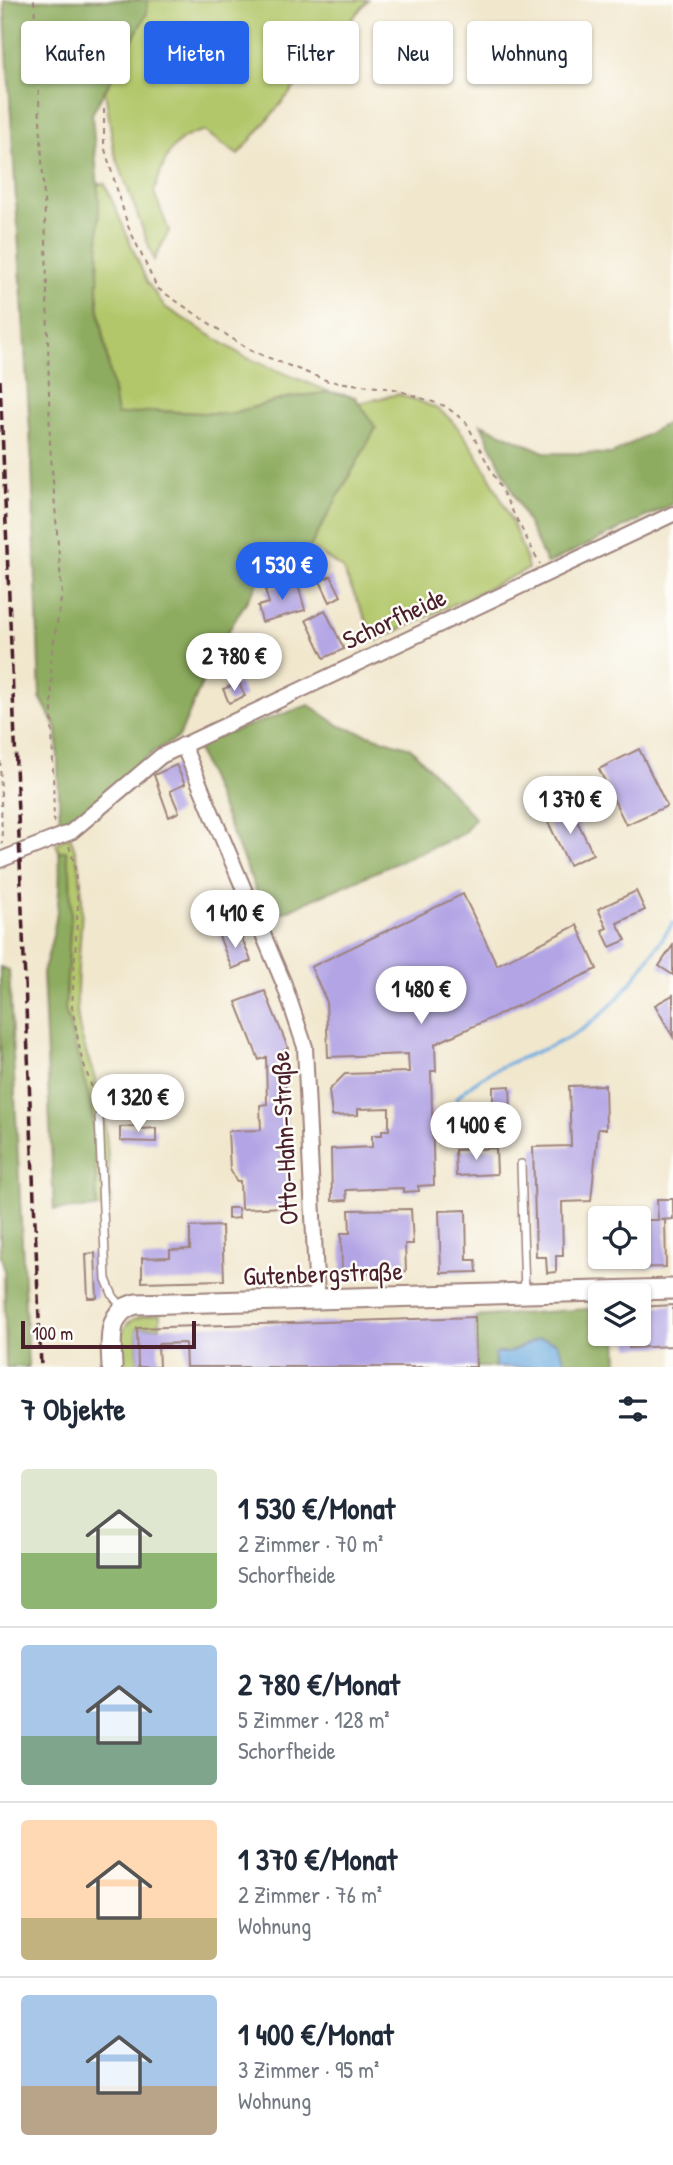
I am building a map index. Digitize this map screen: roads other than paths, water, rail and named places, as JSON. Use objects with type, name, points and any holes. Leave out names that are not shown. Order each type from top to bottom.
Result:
[{"type":"street","name":"Schorfheide","points":[[1,855],[61,838],[89,818],[145,766],[183,745],[673,514]]},
{"type":"street","name":"Otto-Hahn-Straße","points":[[183,745],[276,964],[305,1047],[317,1300]]},
{"type":"street","name":"Gutenbergstraße","points":[[123,1309],[136,1304],[673,1289]]},
{"type":"street","points":[[113,1367],[113,1323],[123,1309]]},
{"type":"lane","points":[[99,1116],[106,1279],[113,1296],[123,1309]]},
{"type":"lane","points":[[521,1164],[526,1293]]},
{"type":"water","points":[[540,1338],[556,1342],[569,1367],[495,1367],[495,1353],[508,1353]]},
{"type":"waterway","points":[[456,1099],[470,1086],[502,1066],[554,1044],[587,1026],[612,1004],[634,979],[673,923]]},
{"type":"railway","points":[[0,380],[41,1367]]}]
